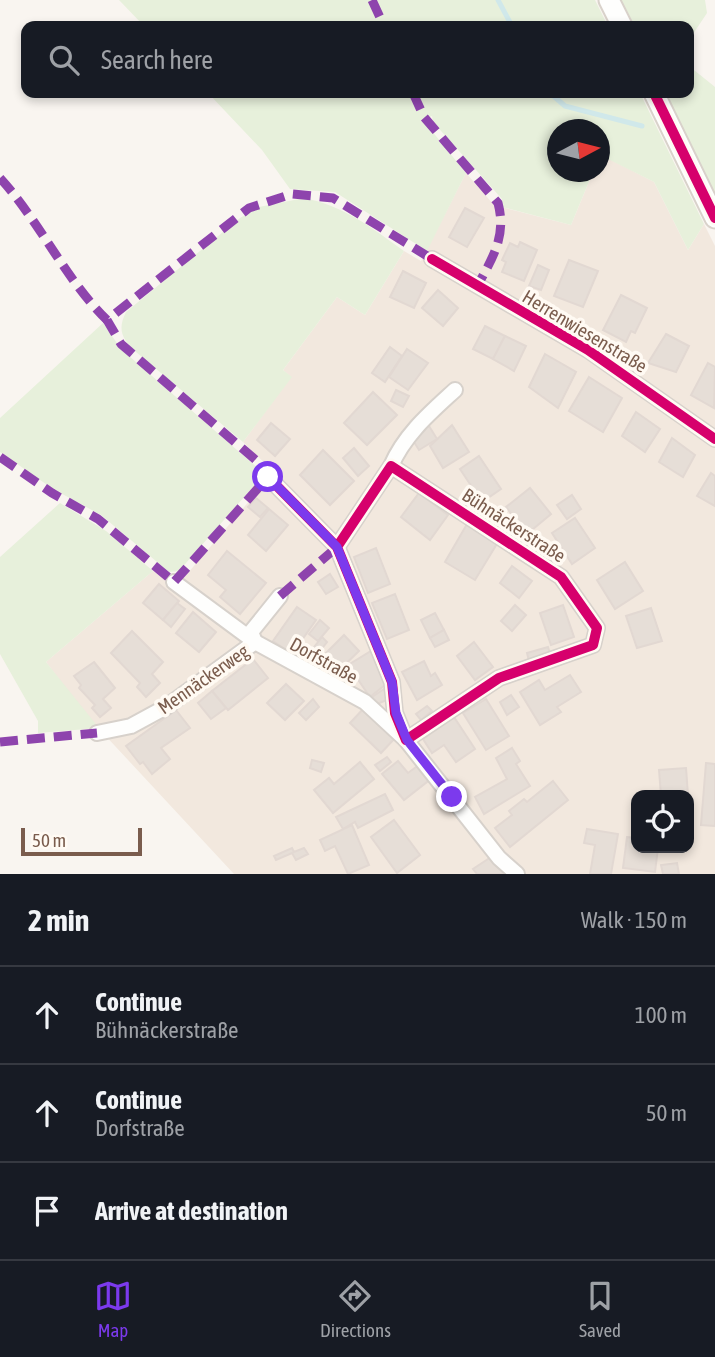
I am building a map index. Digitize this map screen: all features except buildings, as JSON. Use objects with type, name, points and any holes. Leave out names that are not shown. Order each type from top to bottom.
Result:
[{"type":"street","points":[[609,0],[620,21]]},
{"type":"street","points":[[656,98],[715,218]]},
{"type":"street","name":"Herrenwiesenstraße","points":[[432,259],[588,351],[715,439]]},
{"type":"street","points":[[268,477],[337,547],[391,466],[398,449],[417,425],[455,390]]},
{"type":"street","name":"Bühnäckerstraße","points":[[391,466],[561,577],[597,628],[593,645],[499,678],[407,740]]},
{"type":"street","name":"Dorfstraße","points":[[337,547],[392,682],[396,713],[407,740]]},
{"type":"street","name":"Mennäckerweg","points":[[97,733],[131,726],[166,707],[255,642],[174,582]]},
{"type":"street","points":[[255,642],[251,632],[280,596]]},
{"type":"street","name":"Dorfstraße","points":[[255,642],[365,702],[407,740],[499,858],[517,874]]},
{"type":"shaded area","points":[[610,159],[654,182],[688,250],[704,224],[715,246],[715,874],[234,874],[89,718],[46,662],[153,571],[176,587],[274,472],[243,442],[291,377],[283,370],[337,297],[365,315],[404,251],[421,261],[466,173],[494,205],[571,225],[589,182],[610,182]]},
{"type":"green space","points":[[119,0],[595,0],[606,21],[139,21]]},
{"type":"green space","points":[[621,0],[705,0],[707,13],[694,32],[694,21],[632,21]]},
{"type":"green space","points":[[694,70],[715,87],[715,194],[668,98],[694,98]]},
{"type":"green space","points":[[213,98],[642,98],[704,224],[688,250],[654,182],[610,160],[610,119],[547,119],[547,182],[589,182],[571,225],[502,207],[502,199],[433,122],[432,116],[423,120],[466,173],[427,251],[335,192],[290,189],[262,150]]},
{"type":"green space","points":[[304,198],[345,212],[404,251],[365,315],[337,297],[283,370],[292,377],[243,442],[136,352],[122,334],[122,324],[126,312],[240,218],[259,207]]},
{"type":"green space","points":[[103,323],[121,349],[259,469],[260,479],[179,571],[169,572],[101,515],[53,489],[0,452],[0,418]]},
{"type":"green space","points":[[60,503],[106,531],[153,571],[46,662],[99,728],[38,733],[38,721],[0,654],[0,557]]},
{"type":"waterway","points":[[498,0],[509,21]]},
{"type":"waterway","points":[[556,98],[565,106],[642,126]]},
{"type":"marked path","points":[[372,0],[382,21]]},
{"type":"marked path","points":[[415,98],[424,117],[498,203],[501,226],[499,237],[493,257],[477,287]]},
{"type":"marked path","points":[[0,178],[28,213],[78,287],[107,320]]},
{"type":"marked path","points":[[0,457],[52,493],[98,519],[174,582],[268,477],[265,468],[121,344],[107,320],[249,208],[292,194],[333,198],[432,259]]},
{"type":"marked path","points":[[280,596],[337,547]]},
{"type":"marked path","points":[[0,742],[97,733]]},
{"type":"cycle path","points":[[656,98],[715,218]]},
{"type":"cycle path","points":[[432,259],[588,350],[715,439]]},
{"type":"cycle path","points":[[268,477],[337,547],[391,466],[561,577],[597,628],[593,645],[499,678],[406,740],[395,713],[392,682],[337,547]]},
{"type":"route","points":[[268,477],[337,547],[392,682],[396,713],[407,740],[452,797]]}]
